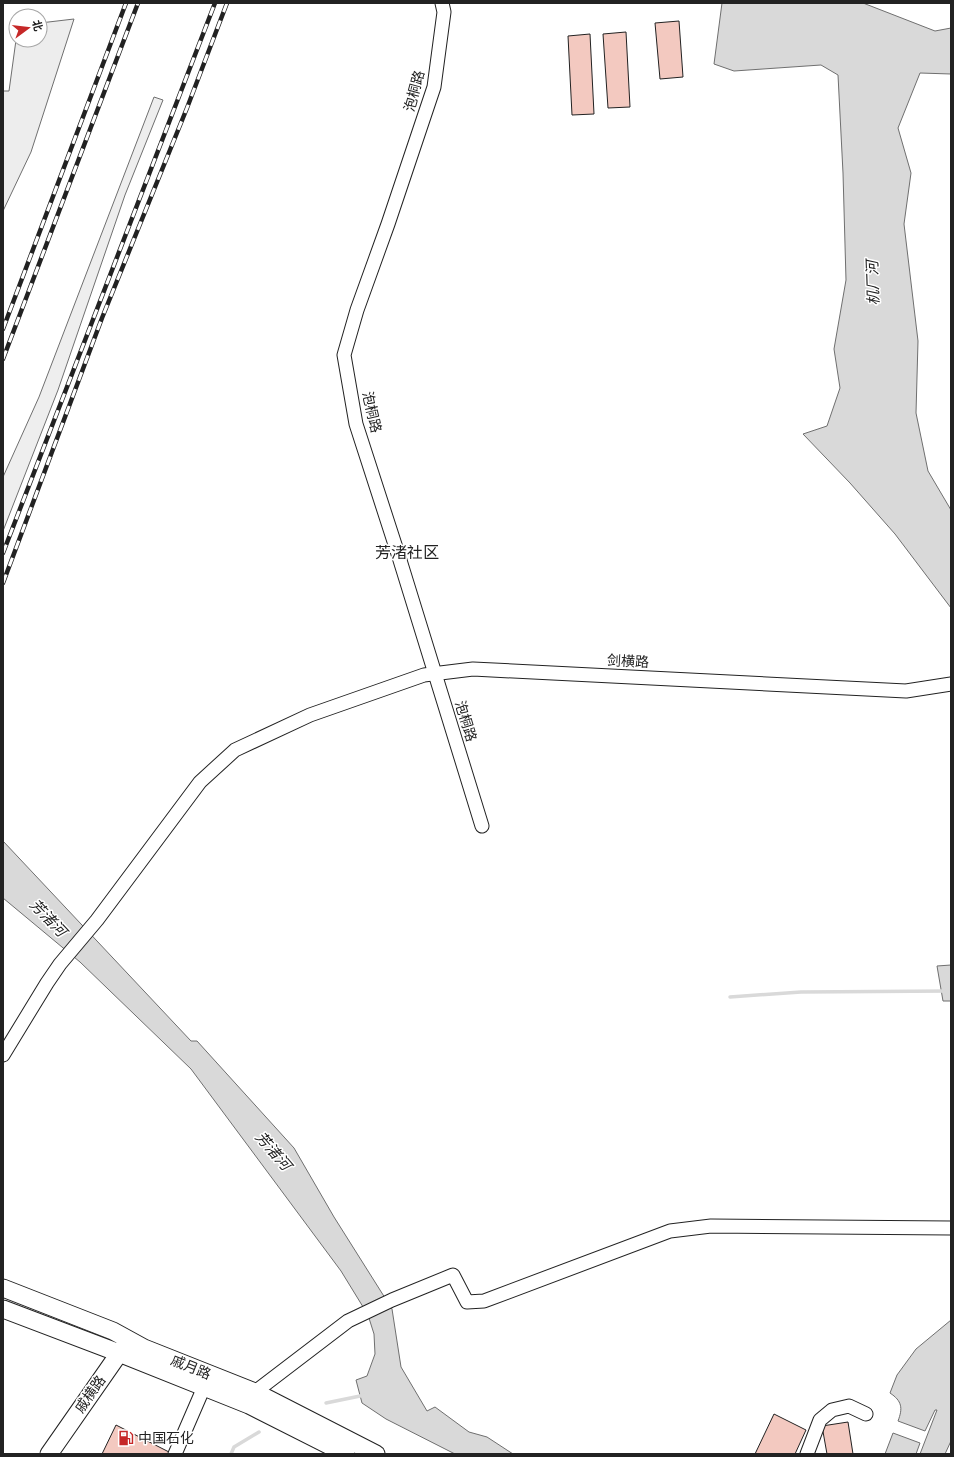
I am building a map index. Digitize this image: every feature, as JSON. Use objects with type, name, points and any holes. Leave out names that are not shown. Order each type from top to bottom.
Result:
[{"type":"main road","name":"戚月路","points":[[3,1288],[113,1331],[126,1342],[204,1387],[249,1405],[346,1454]]},
{"type":"main road","name":"戚月路","points":[[3,1309],[144,1348],[255,1392],[376,1454]]},
{"type":"main road","name":"戚横路","points":[[49,1454],[126,1342]]},
{"type":"street","name":"泡桐路","points":[[442,3],[444,12],[434,87],[388,224],[357,310],[344,355],[356,424],[399,557],[482,826]]},
{"type":"street","name":"剑横路","points":[[3,1055],[60,964],[97,920],[200,782],[235,750],[310,715],[424,675],[473,669],[906,691],[951,684]]},
{"type":"street","points":[[255,1392],[348,1321],[392,1300],[453,1275],[467,1302],[484,1301],[670,1231],[712,1226],[951,1228]]},
{"type":"street","points":[[175,1454],[204,1387]]},
{"type":"street","points":[[807,1454],[820,1420],[832,1410],[849,1406],[866,1414]]},
{"type":"shaded area","points":[[74,19],[31,152],[3,211],[3,91],[9,91],[15,48],[48,48],[48,22]]},
{"type":"shaded area","points":[[154,97],[163,100],[125,195],[58,390],[3,531],[3,477],[39,397]]},
{"type":"water","name":"机厂河","points":[[722,3],[863,3],[935,31],[951,28],[951,74],[920,73],[898,128],[911,173],[904,224],[918,341],[916,413],[928,471],[951,510],[951,608],[895,534],[850,483],[803,434],[827,426],[840,388],[834,349],[846,280],[838,75],[821,65],[734,71],[714,64]]},
{"type":"water","name":"芳渚河","points":[[3,841],[191,1041],[197,1041],[294,1148],[334,1217],[392,1309],[401,1367],[427,1411],[435,1407],[469,1432],[487,1437],[513,1454],[455,1454],[386,1419],[362,1403],[356,1380],[367,1376],[375,1354],[374,1334],[368,1315],[341,1271],[191,1069],[80,962],[3,898]]},
{"type":"water","points":[[951,965],[951,1001],[943,1001],[937,966]]},
{"type":"water","points":[[951,1320],[951,1441],[945,1454],[920,1454],[937,1410],[935,1410],[925,1431],[898,1421],[901,1412],[900,1405],[897,1399],[890,1393],[897,1375],[916,1349]]},
{"type":"water","points":[[893,1433],[920,1443],[916,1454],[885,1454]]},
{"type":"building","points":[[679,21],[683,77],[660,79],[655,23]]},
{"type":"building","points":[[626,32],[630,107],[608,108],[603,34]]},
{"type":"building","points":[[590,34],[594,114],[572,115],[568,36]]},
{"type":"building","points":[[774,1414],[806,1430],[795,1454],[755,1454]]},
{"type":"building","points":[[848,1422],[853,1454],[827,1454],[822,1426]]},
{"type":"building","name":"中国石化","points":[[116,1425],[169,1452],[168,1454],[102,1454]]},
{"type":"waterway","points":[[730,997],[801,992],[951,991]]},
{"type":"waterway","points":[[326,1403],[365,1395]]},
{"type":"waterway","points":[[231,1454],[234,1447],[259,1432]]},
{"type":"railway","points":[[3,329],[126,3]]},
{"type":"railway","points":[[3,359],[138,3]]},
{"type":"railway","points":[[3,553],[215,3]]},
{"type":"railway","points":[[3,583],[102,318],[187,108],[227,3]]},
{"type":"place","name":"中国石化","points":[[126,1438]]},
{"type":"district","name":"芳渚社区","points":[[407,552]]}]
